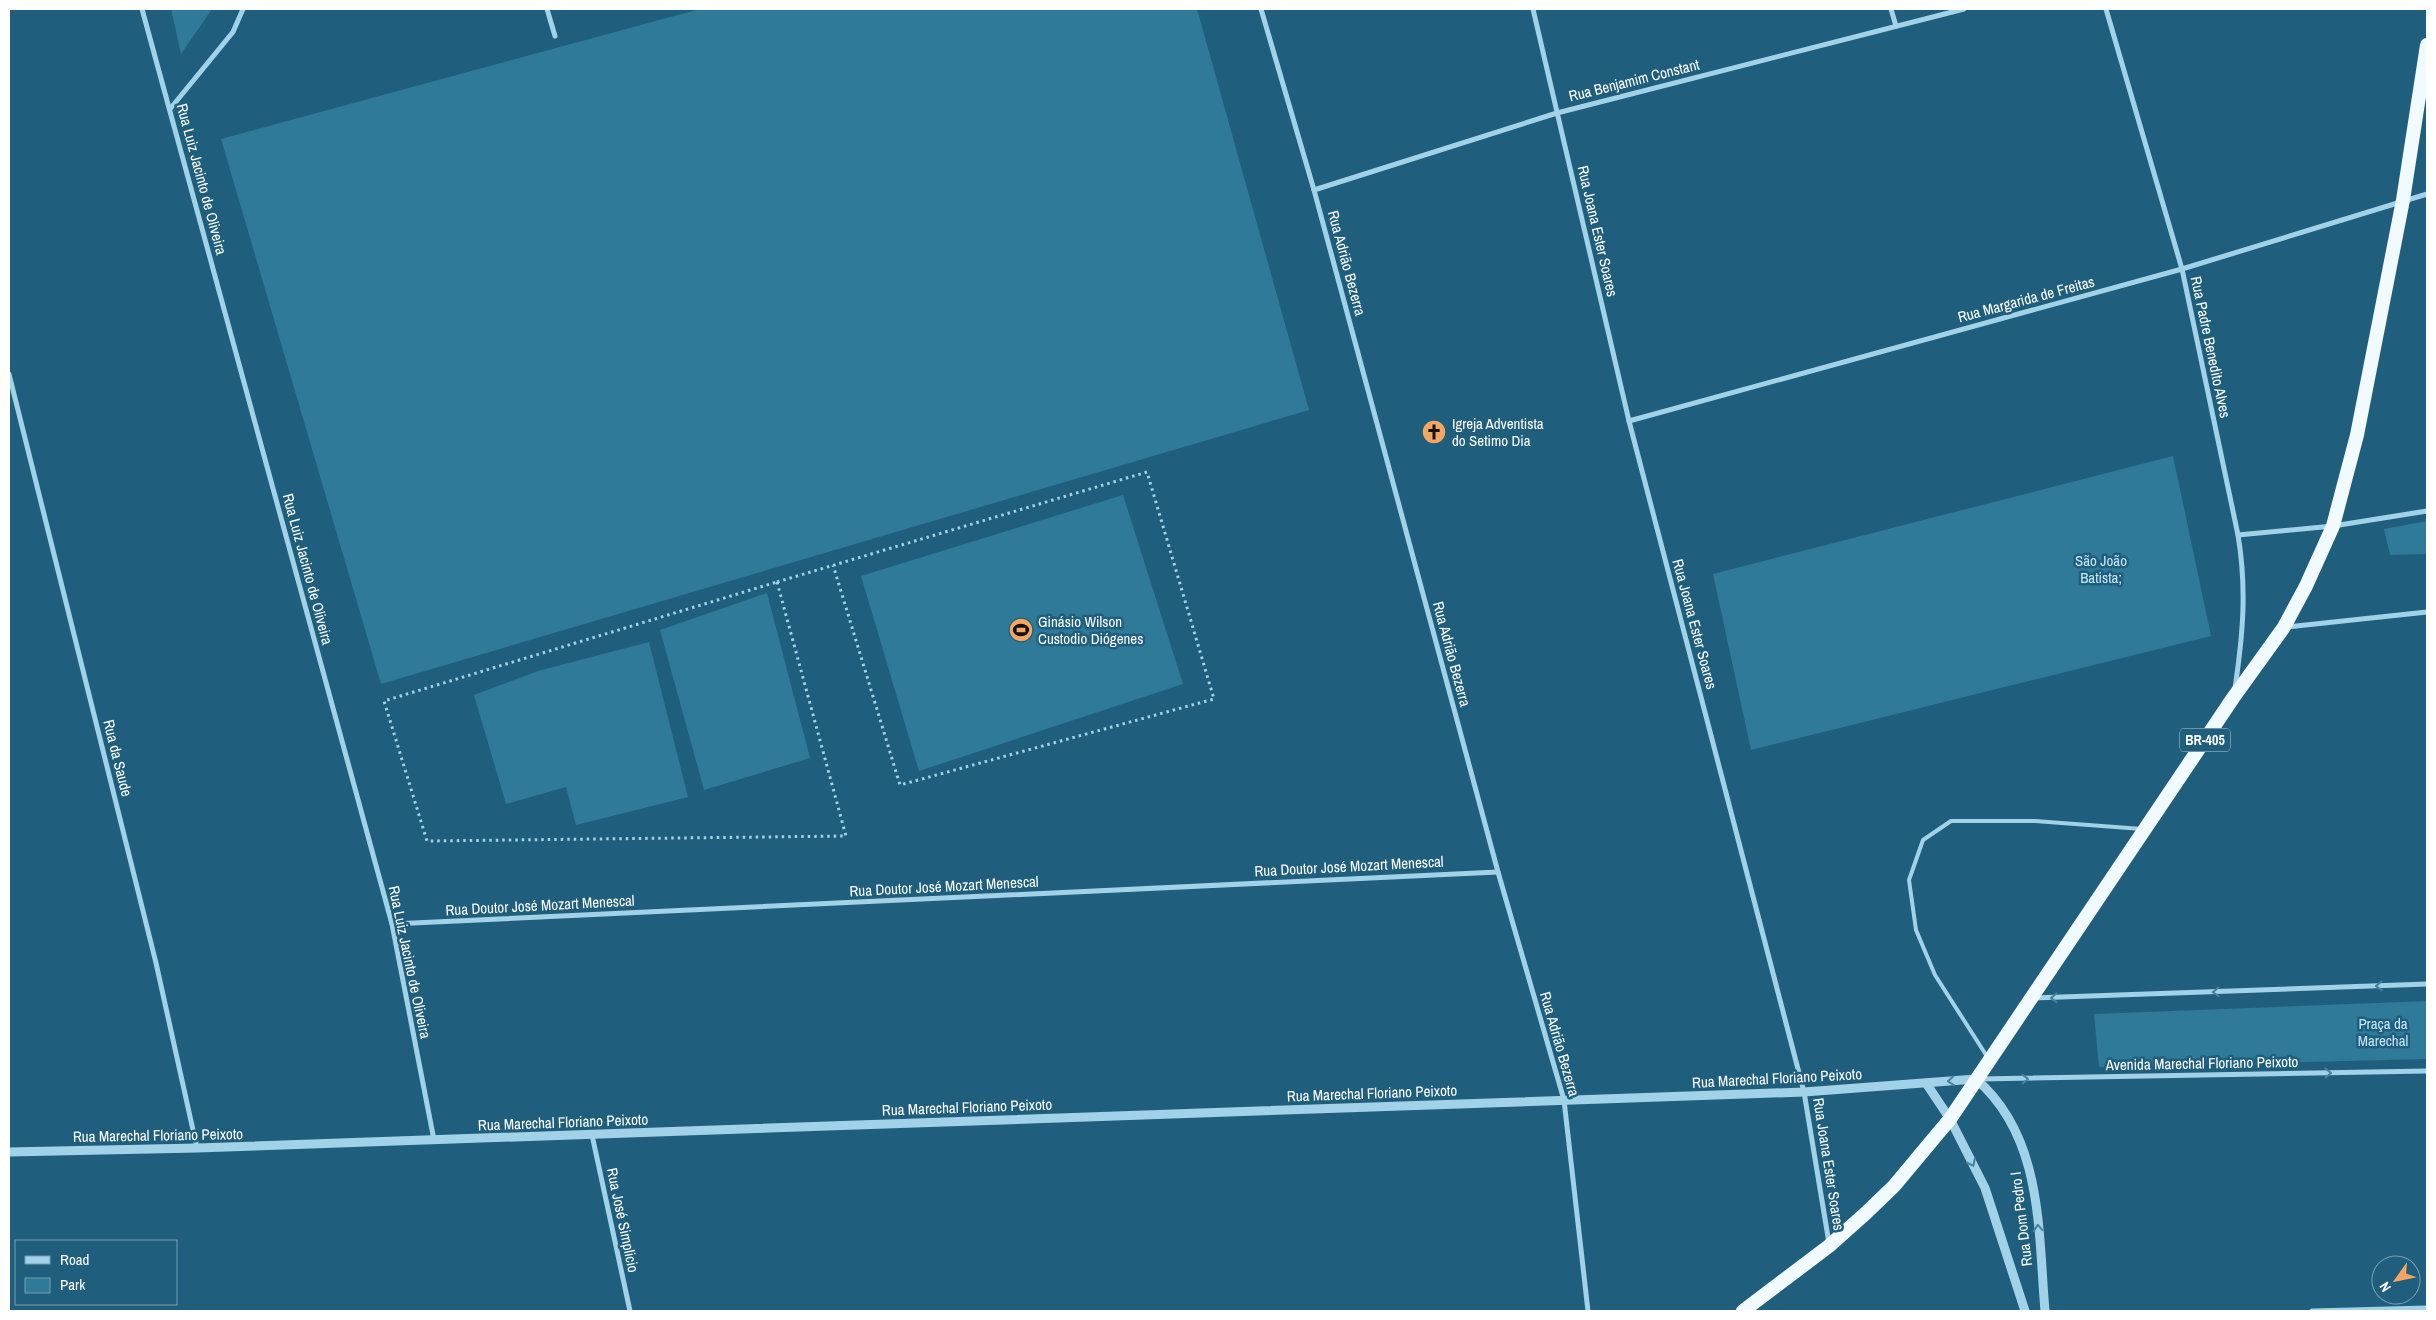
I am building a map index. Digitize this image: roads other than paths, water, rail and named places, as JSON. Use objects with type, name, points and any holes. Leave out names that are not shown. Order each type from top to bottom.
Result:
[{"type":"highway","name":"BR-405","points":[[1742,1311],[1829,1246],[1894,1186],[1950,1119],[2030,998],[2284,627],[2306,586],[2333,526],[2357,435],[2403,200],[2427,45]]},
{"type":"street","name":"Rua Luiz Jacinto de Oliveira","points":[[142,9],[392,924],[434,1140]]},
{"type":"street","points":[[170,109],[233,32],[243,9]]},
{"type":"street","points":[[547,9],[555,36]]},
{"type":"street","name":"Rua Adrião Bezerra","points":[[1261,9],[1314,190],[1498,872],[1564,1100],[1588,1311]]},
{"type":"street","name":"Rua Joana Ester Soares","points":[[1533,9],[1629,421],[1804,1092],[1829,1246]]},
{"type":"street","points":[[1891,9],[1896,26]]},
{"type":"street","name":"Rua Benjamim Constant","points":[[1314,190],[1557,112],[1964,9]]},
{"type":"street","name":"Rua Padre Benedito Alves","points":[[2106,9],[2182,269],[2238,535],[2244,569],[2245,613],[2234,698]]},
{"type":"street","name":"Rua Margarida de Freitas","points":[[1629,421],[2182,269],[2427,194]]},
{"type":"street","name":"Rua da Saude","points":[[9,374],[156,963],[197,1148]]},
{"type":"street","points":[[2238,535],[2333,526],[2427,511]]},
{"type":"street","points":[[2284,627],[2427,612]]},
{"type":"street","name":"Rua Doutor José Mozart Menescal","points":[[392,924],[1498,872]]},
{"type":"street","points":[[2030,998],[2427,984]]},
{"type":"street","name":"Avenida Marechal Floriano Peixoto","points":[[1976,1079],[2427,1070]]},
{"type":"street","name":"Rua Marechal Floriano Peixoto","points":[[9,1152],[197,1148],[1804,1092],[1976,1079]]},
{"type":"street","name":"Rua Dom Pedro I","points":[[1976,1079],[1993,1094],[2005,1110],[2017,1131],[2029,1164],[2036,1204],[2045,1311]]},
{"type":"street","points":[[1926,1083],[1950,1119]]},
{"type":"street","name":"Rua Dom Pedro I","points":[[1950,1119],[1984,1188],[2025,1311]]},
{"type":"street","name":"Rua José Simplicio","points":[[592,1134],[630,1311]]},
{"type":"street","points":[[2312,1311],[2427,1308]]},
{"type":"lane","points":[[1990,1060],[1935,975],[1916,930],[1909,880],[1923,840],[1952,821],[2036,822],[2145,829]]},
{"type":"place","name":"Igreja Adventista do Setimo Dia","points":[[1434,432]]},
{"type":"place","name":"Ginásio Wilson Custodio Diógenes","points":[[1021,630]]},
{"type":"park label","name":"São João Batista;","points":[[2101,568]]},
{"type":"park label","name":"Praça da Marechal","points":[[2383,1032]]}]
